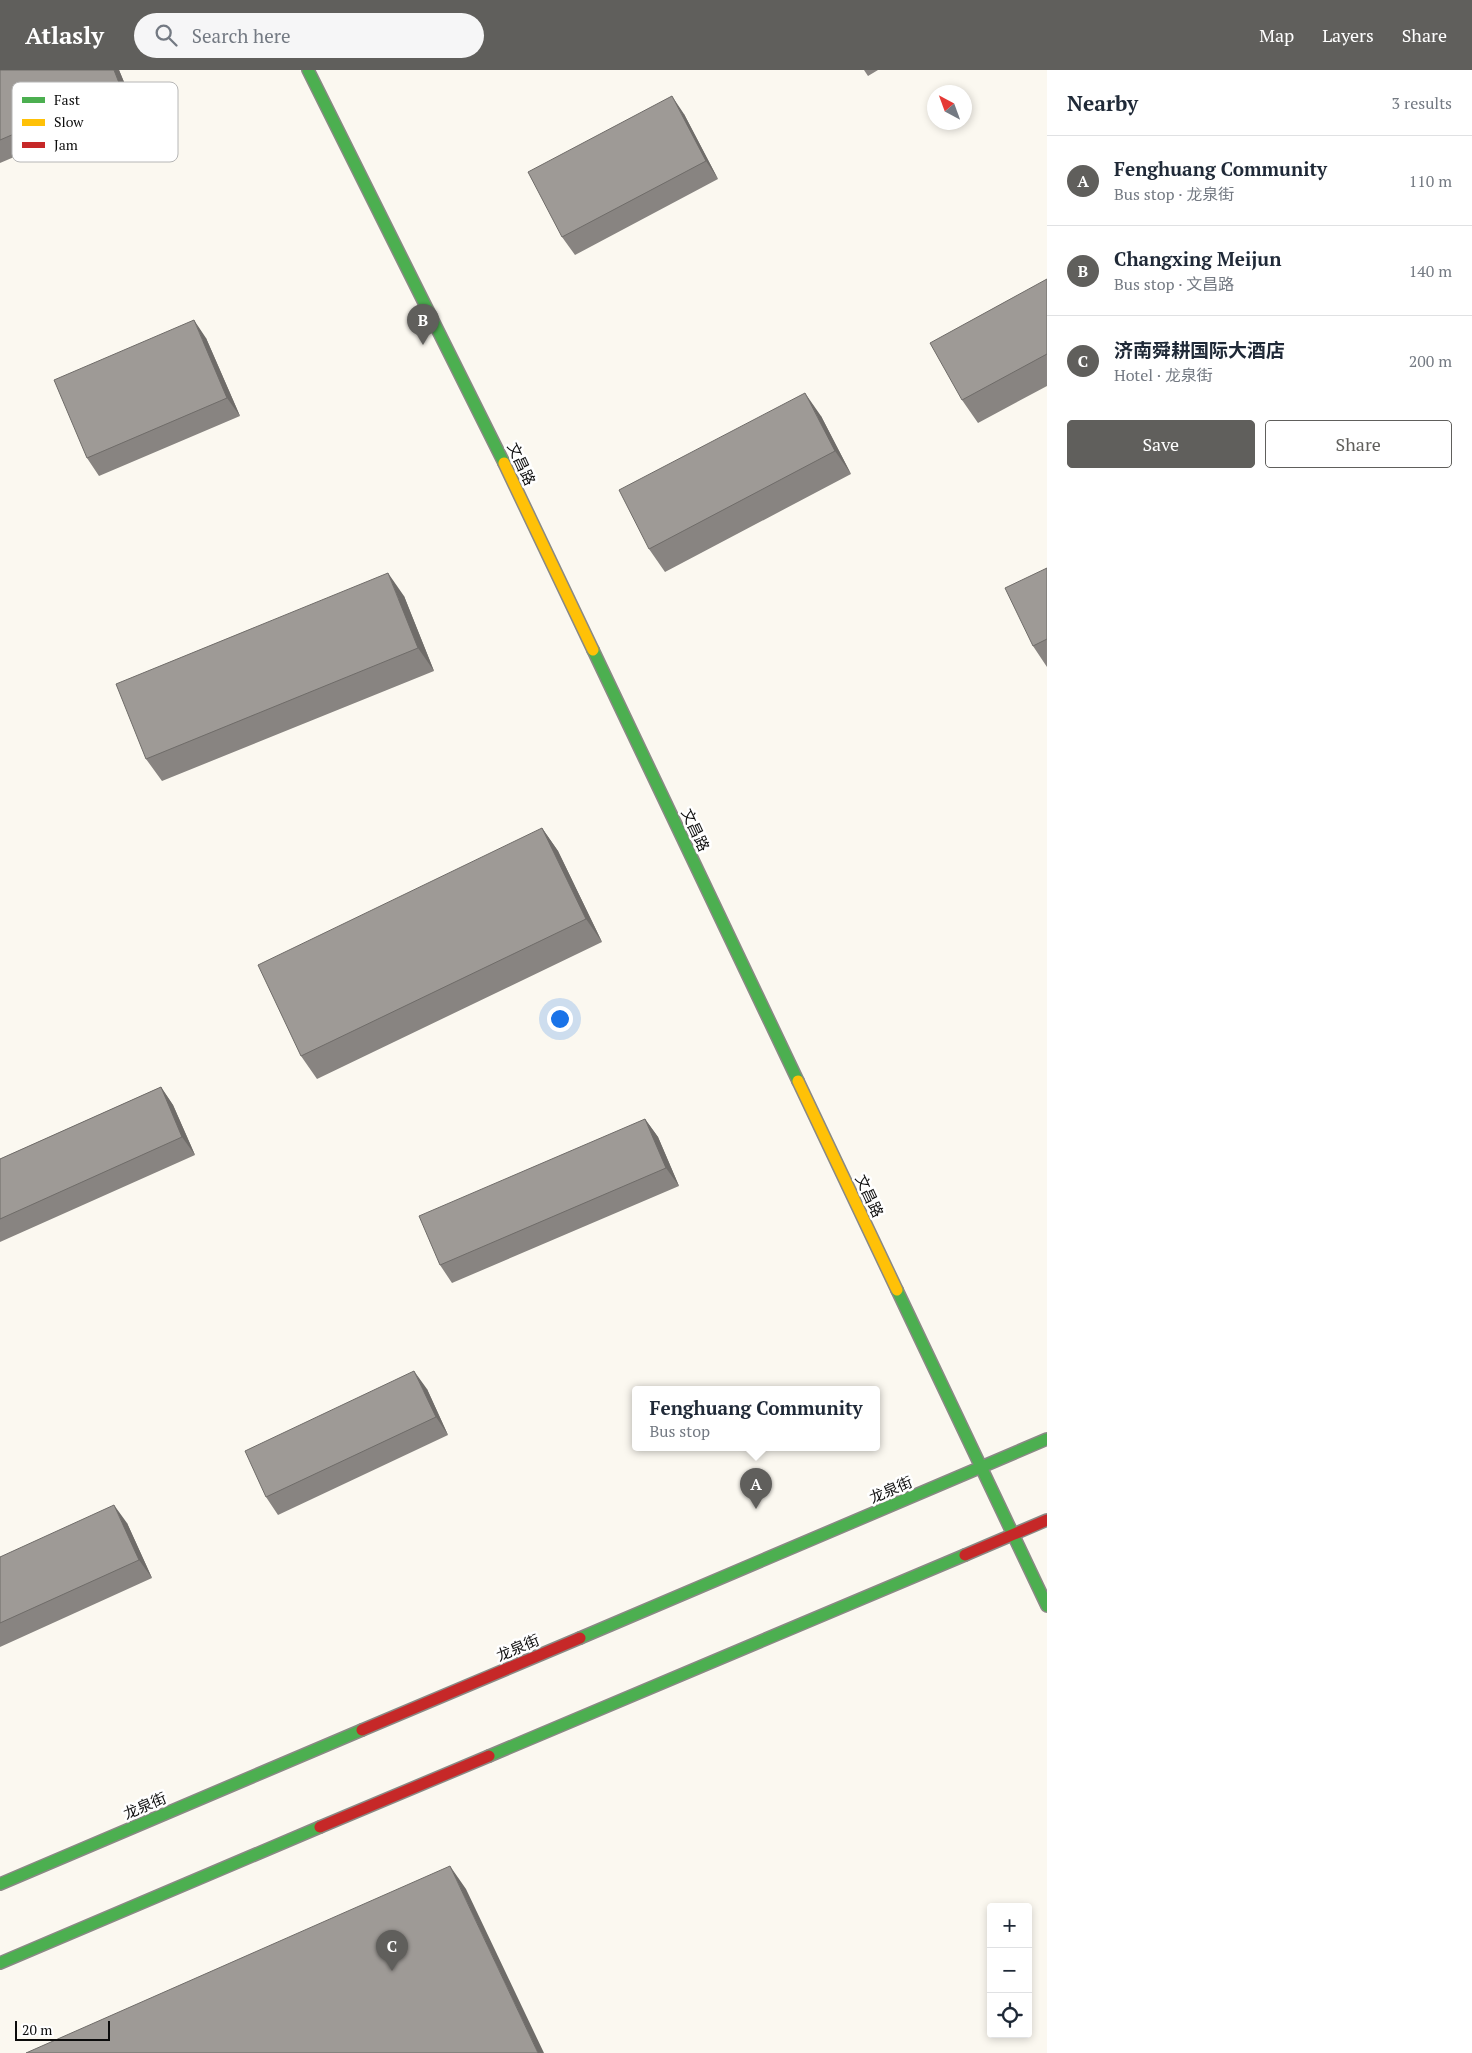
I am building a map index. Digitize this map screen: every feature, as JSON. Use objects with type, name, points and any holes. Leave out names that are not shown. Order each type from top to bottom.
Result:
[{"type":"main road","name":"文昌路","points":[[308,70],[472,396],[1047,1606]]},
{"type":"main road","name":"龙泉街","points":[[0,1884],[1047,1439]]},
{"type":"main road","points":[[0,1964],[1047,1520]]},
{"type":"building","points":[[0,70],[114,70],[119,82],[12,82],[12,135],[0,140]]},
{"type":"building","points":[[672,96],[706,161],[562,237],[528,172]]},
{"type":"building","points":[[1047,279],[1047,354],[962,400],[930,343]]},
{"type":"building","points":[[194,320],[227,398],[87,458],[54,380]]},
{"type":"building","points":[[805,393],[835,451],[649,549],[619,490]]},
{"type":"building","points":[[1047,568],[1047,639],[1033,646],[1005,588]]},
{"type":"building","points":[[388,573],[418,648],[146,759],[116,684]]},
{"type":"building","points":[[542,828],[586,919],[301,1056],[258,965]]},
{"type":"building","points":[[161,1087],[182,1137],[0,1219],[0,1159]]},
{"type":"building","points":[[645,1119],[666,1168],[440,1265],[419,1216]]},
{"type":"building","points":[[414,1371],[436,1417],[266,1497],[245,1451]]},
{"type":"building","points":[[114,1505],[139,1560],[0,1623],[0,1557]]},
{"type":"building","points":[[450,1866],[538,2053],[26,2053]]},
{"type":"traffic: fast","points":[[308,70],[504,463]]},
{"type":"traffic: fast","points":[[593,650],[798,1081]]},
{"type":"traffic: fast","points":[[897,1290],[1047,1606]]},
{"type":"traffic: fast","points":[[580,1638],[1047,1439]]},
{"type":"traffic: fast","points":[[489,1756],[965,1555]]},
{"type":"traffic: fast","points":[[0,1884],[362,1730]]},
{"type":"traffic: fast","points":[[0,1963],[320,1827]]},
{"type":"traffic: slow","points":[[504,463],[593,650]]},
{"type":"traffic: slow","points":[[798,1081],[897,1290]]},
{"type":"traffic: jam","points":[[965,1555],[1047,1520]]},
{"type":"traffic: jam","points":[[362,1730],[580,1638]]},
{"type":"traffic: jam","points":[[320,1827],[489,1756]]},
{"type":"place","name":"Changxing Meijun","points":[[423,345]]},
{"type":"place","name":"Fenghuang Community","points":[[756,1509]]},
{"type":"place","name":"济南舜耕国际大酒店","points":[[392,1971]]}]
